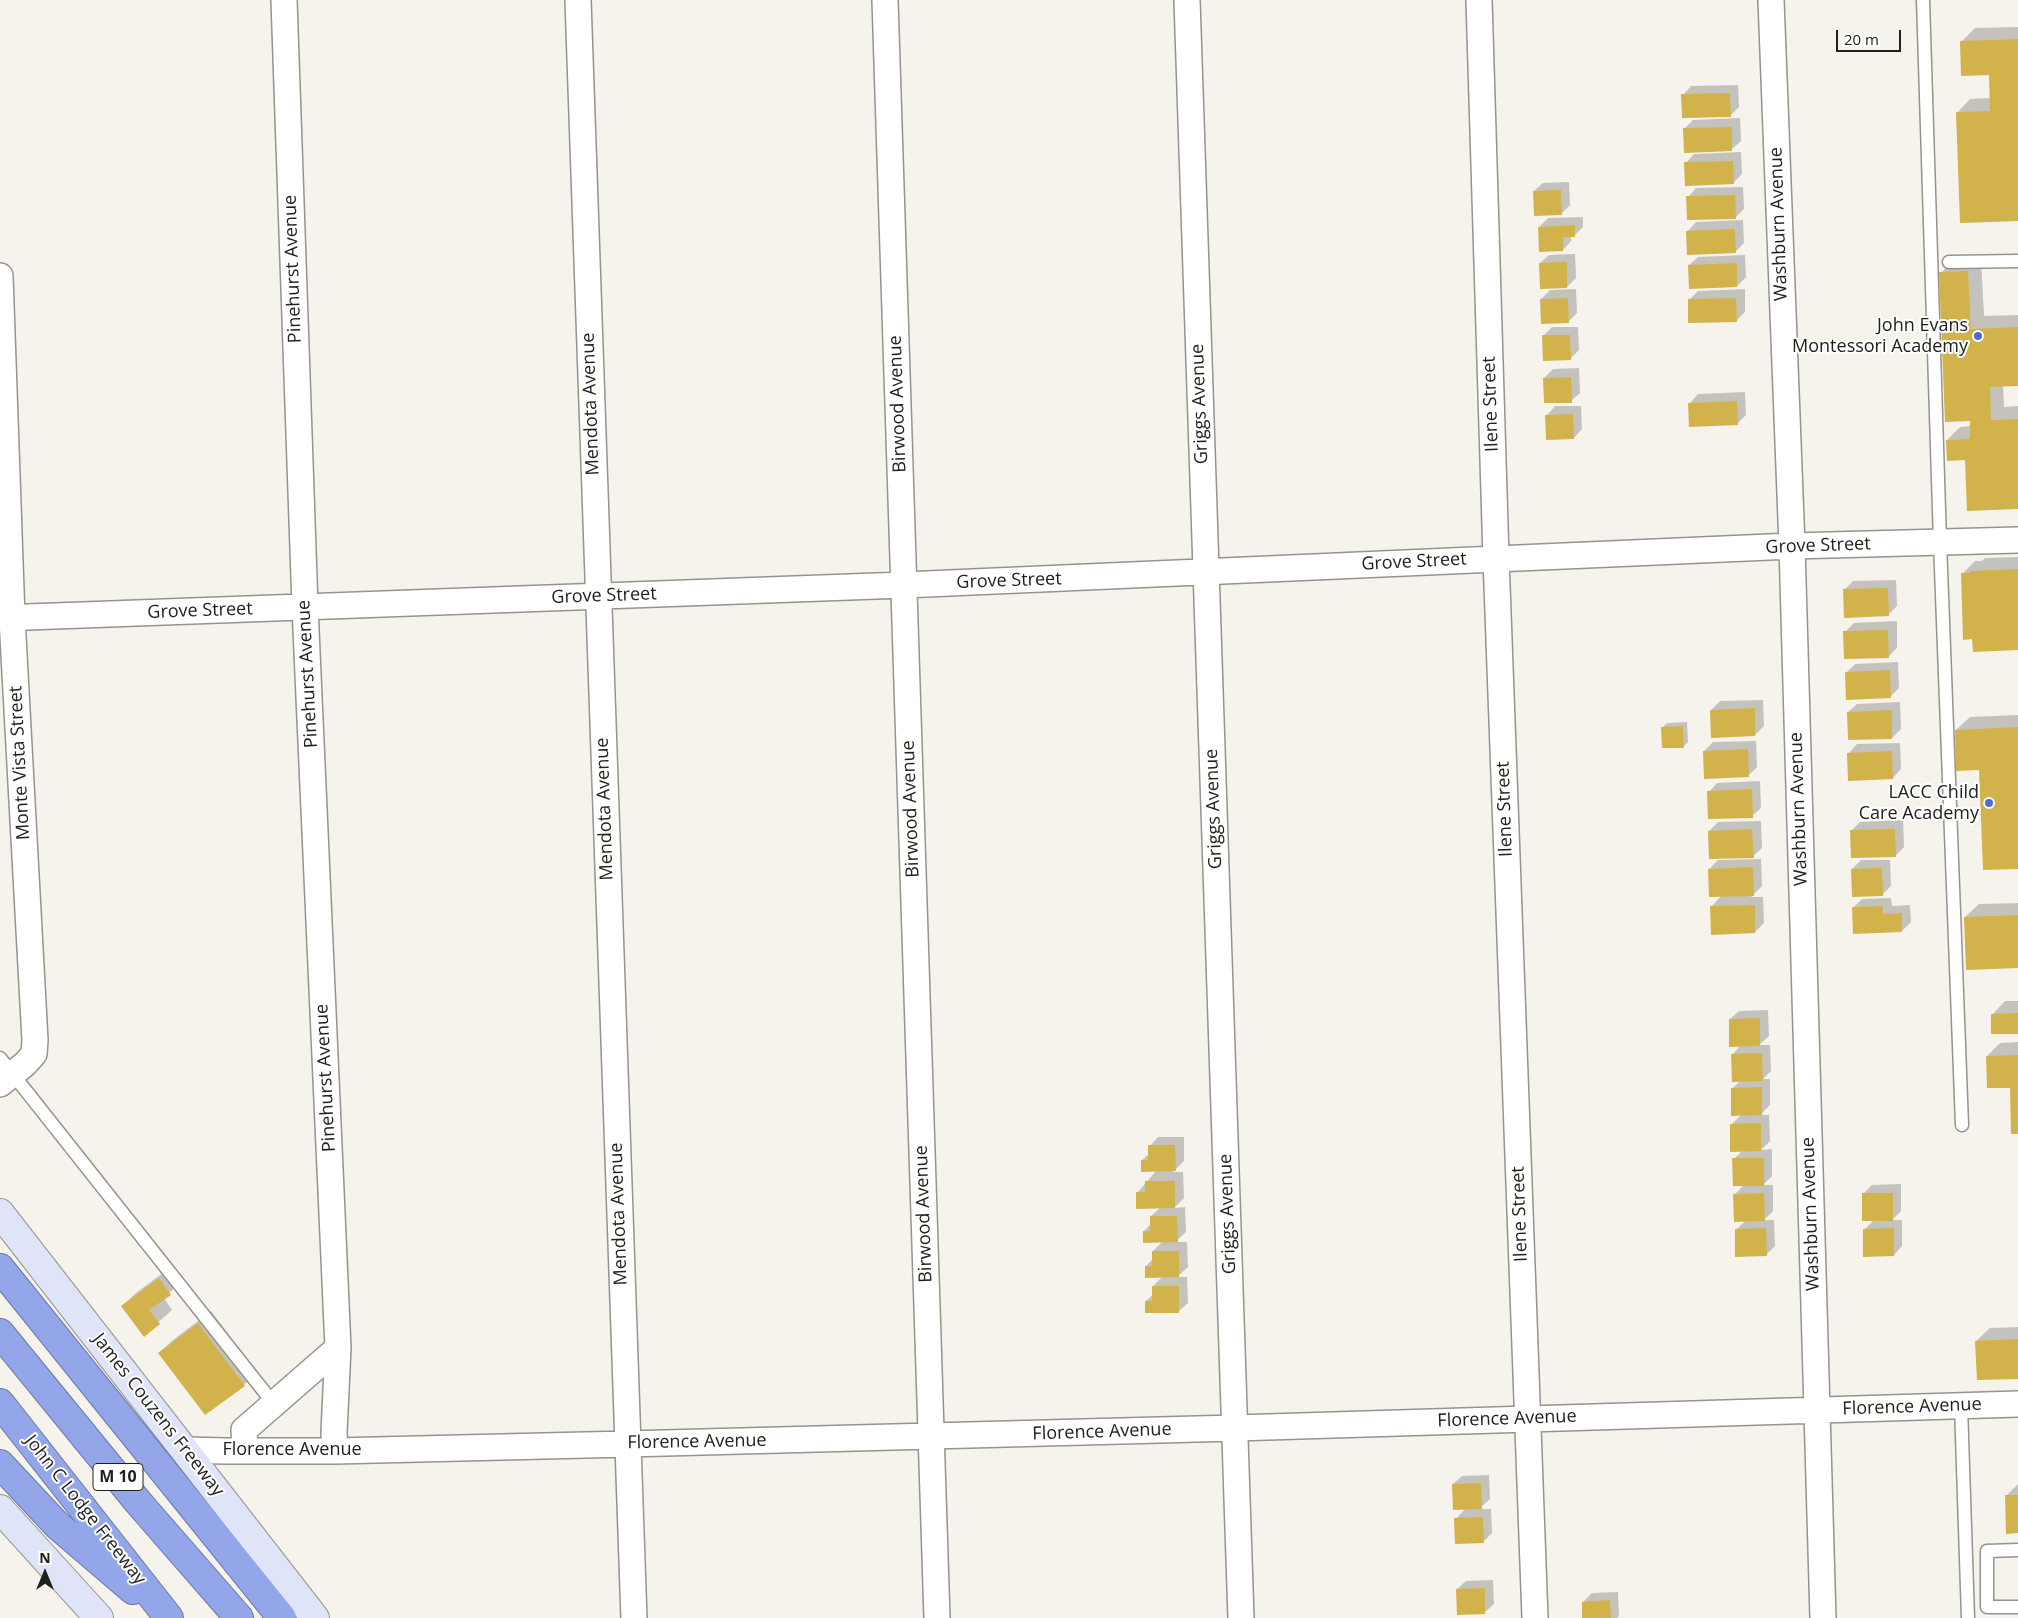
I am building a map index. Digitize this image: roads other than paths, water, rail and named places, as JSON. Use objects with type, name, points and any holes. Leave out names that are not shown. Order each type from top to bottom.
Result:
[{"type":"highway","points":[[0,1268],[282,1618]]},
{"type":"highway","name":"M 10","points":[[0,1333],[138,1502],[239,1618]]},
{"type":"highway","name":"John C Lodge Freeway","points":[[0,1403],[169,1618]]},
{"type":"highway","points":[[0,1464],[56,1525],[165,1618]]},
{"type":"main road","name":"James Couzens Freeway","points":[[0,1213],[315,1618]]},
{"type":"main road","points":[[0,1509],[91,1615]]},
{"type":"street","name":"Pinehurst Avenue","points":[[284,0],[305,607],[338,1348],[334,1432],[335,1451]]},
{"type":"street","name":"Mendota Avenue","points":[[578,0],[634,1618]]},
{"type":"street","name":"Birwood Avenue","points":[[885,0],[937,1618]]},
{"type":"street","name":"Griggs Avenue","points":[[1187,0],[1241,1618]]},
{"type":"street","name":"Ilene Street","points":[[1479,0],[1496,558],[1534,1618]]},
{"type":"street","name":"Washburn Avenue","points":[[1771,0],[1792,546],[1823,1618]]},
{"type":"street","name":"Monte Vista Street","points":[[0,276],[6,618],[35,1040],[34,1054],[26,1064],[4,1072]]},
{"type":"street","name":"Grove Street","points":[[6,618],[904,585],[1792,546],[2018,540]]},
{"type":"street","points":[[245,1451],[244,1430],[338,1348]]},
{"type":"street","name":"Florence Avenue","points":[[186,1450],[335,1451],[627,1444],[2018,1404]]},
{"type":"lane","points":[[1923,0],[1940,542],[1962,1125]]},
{"type":"lane","points":[[1948,262],[2018,261]]},
{"type":"lane","points":[[4,1072],[274,1404]]},
{"type":"lane","points":[[1961,1406],[1968,1618]]},
{"type":"lane","points":[[2018,1550],[1987,1551],[1987,1607],[2018,1607]]},
{"type":"place","name":"John Evans Montessori Academy","points":[[1978,336]]},
{"type":"place","name":"LACC Child Care Academy","points":[[1989,803]]}]
